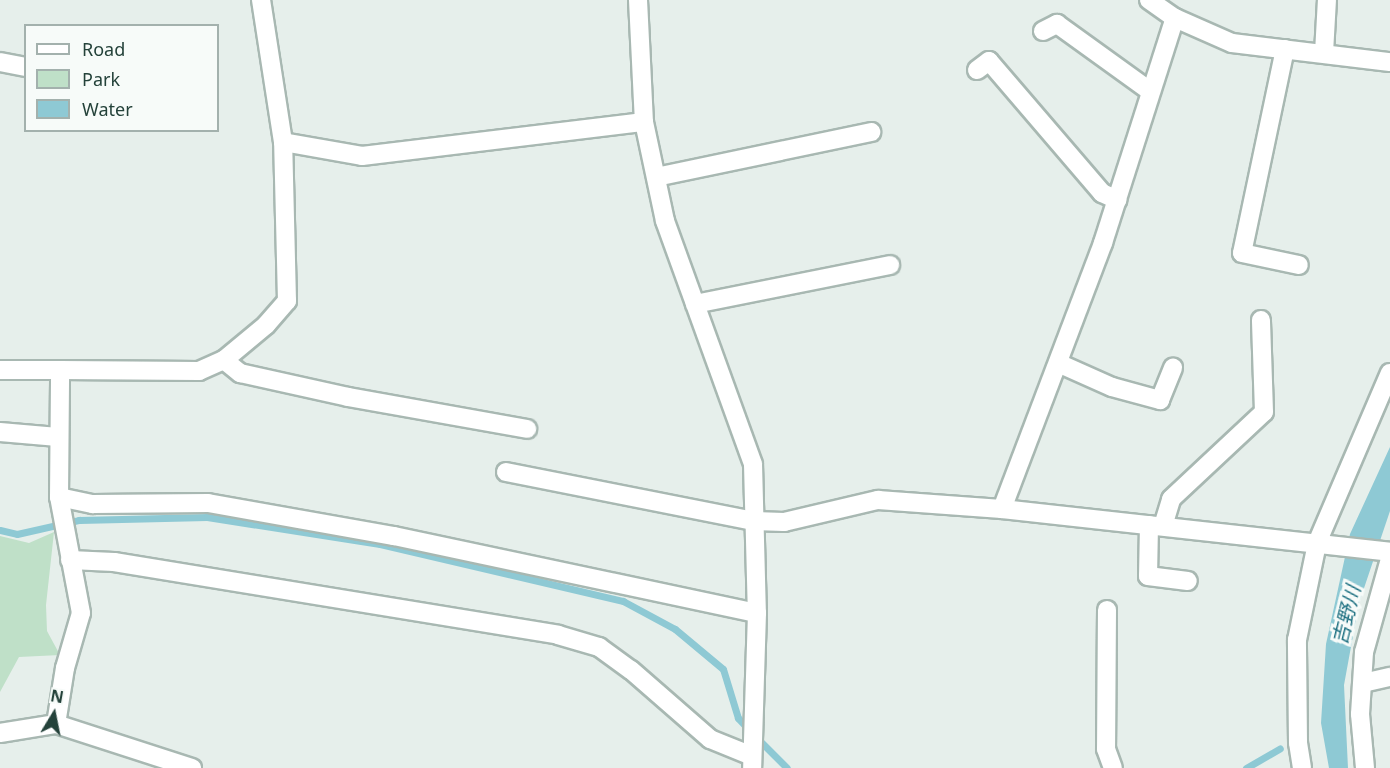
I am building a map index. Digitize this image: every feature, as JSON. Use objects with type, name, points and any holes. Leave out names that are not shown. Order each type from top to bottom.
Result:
[{"type":"street","points":[[0,370],[199,371],[224,360],[266,325],[287,301],[283,142],[261,0]]},
{"type":"street","points":[[69,551],[114,562],[558,635],[599,647],[631,670],[710,739],[752,757],[757,613],[753,464],[665,220],[644,122],[638,0]]},
{"type":"street","points":[[1149,0],[1175,18],[1232,43],[1390,62]]},
{"type":"street","points":[[1324,53],[1328,0]]},
{"type":"street","points":[[1002,509],[1118,200],[1150,91],[1175,18]]},
{"type":"street","points":[[1043,31],[1057,24],[1150,91]]},
{"type":"street","points":[[1285,49],[1242,253],[1299,265]]},
{"type":"street","points":[[977,70],[989,61],[1102,193],[1118,200]]},
{"type":"street","points":[[0,62],[24,67]]},
{"type":"street","points":[[283,142],[362,156],[644,122]]},
{"type":"street","points":[[656,177],[871,132]]},
{"type":"street","points":[[695,304],[891,265]]},
{"type":"street","points":[[1188,581],[1148,576],[1156,526],[1172,499],[1264,412],[1261,320]]},
{"type":"street","points":[[224,360],[240,373],[348,397],[527,429]]},
{"type":"street","points":[[1058,363],[1112,387],[1160,400],[1173,367]]},
{"type":"street","points":[[56,724],[64,668],[81,613],[59,497],[60,370]]},
{"type":"street","points":[[1302,768],[1298,743],[1297,640],[1326,544],[1390,373]]},
{"type":"street","points":[[0,432],[58,437]]},
{"type":"street","points":[[506,472],[754,521],[784,522],[878,500],[1002,509],[1326,544],[1387,554],[1370,622],[1363,683],[1360,714],[1365,768]]},
{"type":"street","points":[[59,497],[93,504],[208,503],[405,538],[757,613]]},
{"type":"street","points":[[1107,610],[1106,738],[1113,768]]},
{"type":"street","points":[[1363,683],[1390,677]]},
{"type":"street","points":[[0,733],[56,724],[192,768]]},
{"type":"green space","points":[[54,532],[46,605],[47,631],[60,655],[19,657],[0,692],[0,536],[29,543]]},
{"type":"water","name":"吉野川","points":[[1390,447],[1390,511],[1359,603],[1344,685],[1348,768],[1329,768],[1321,723],[1326,644],[1350,534]]},
{"type":"waterway","points":[[0,530],[17,534],[79,520],[207,517],[380,544],[623,601],[675,629],[723,669],[738,718],[749,730]]},
{"type":"waterway","points":[[757,738],[787,768]]},
{"type":"waterway","points":[[1246,768],[1280,748]]}]
